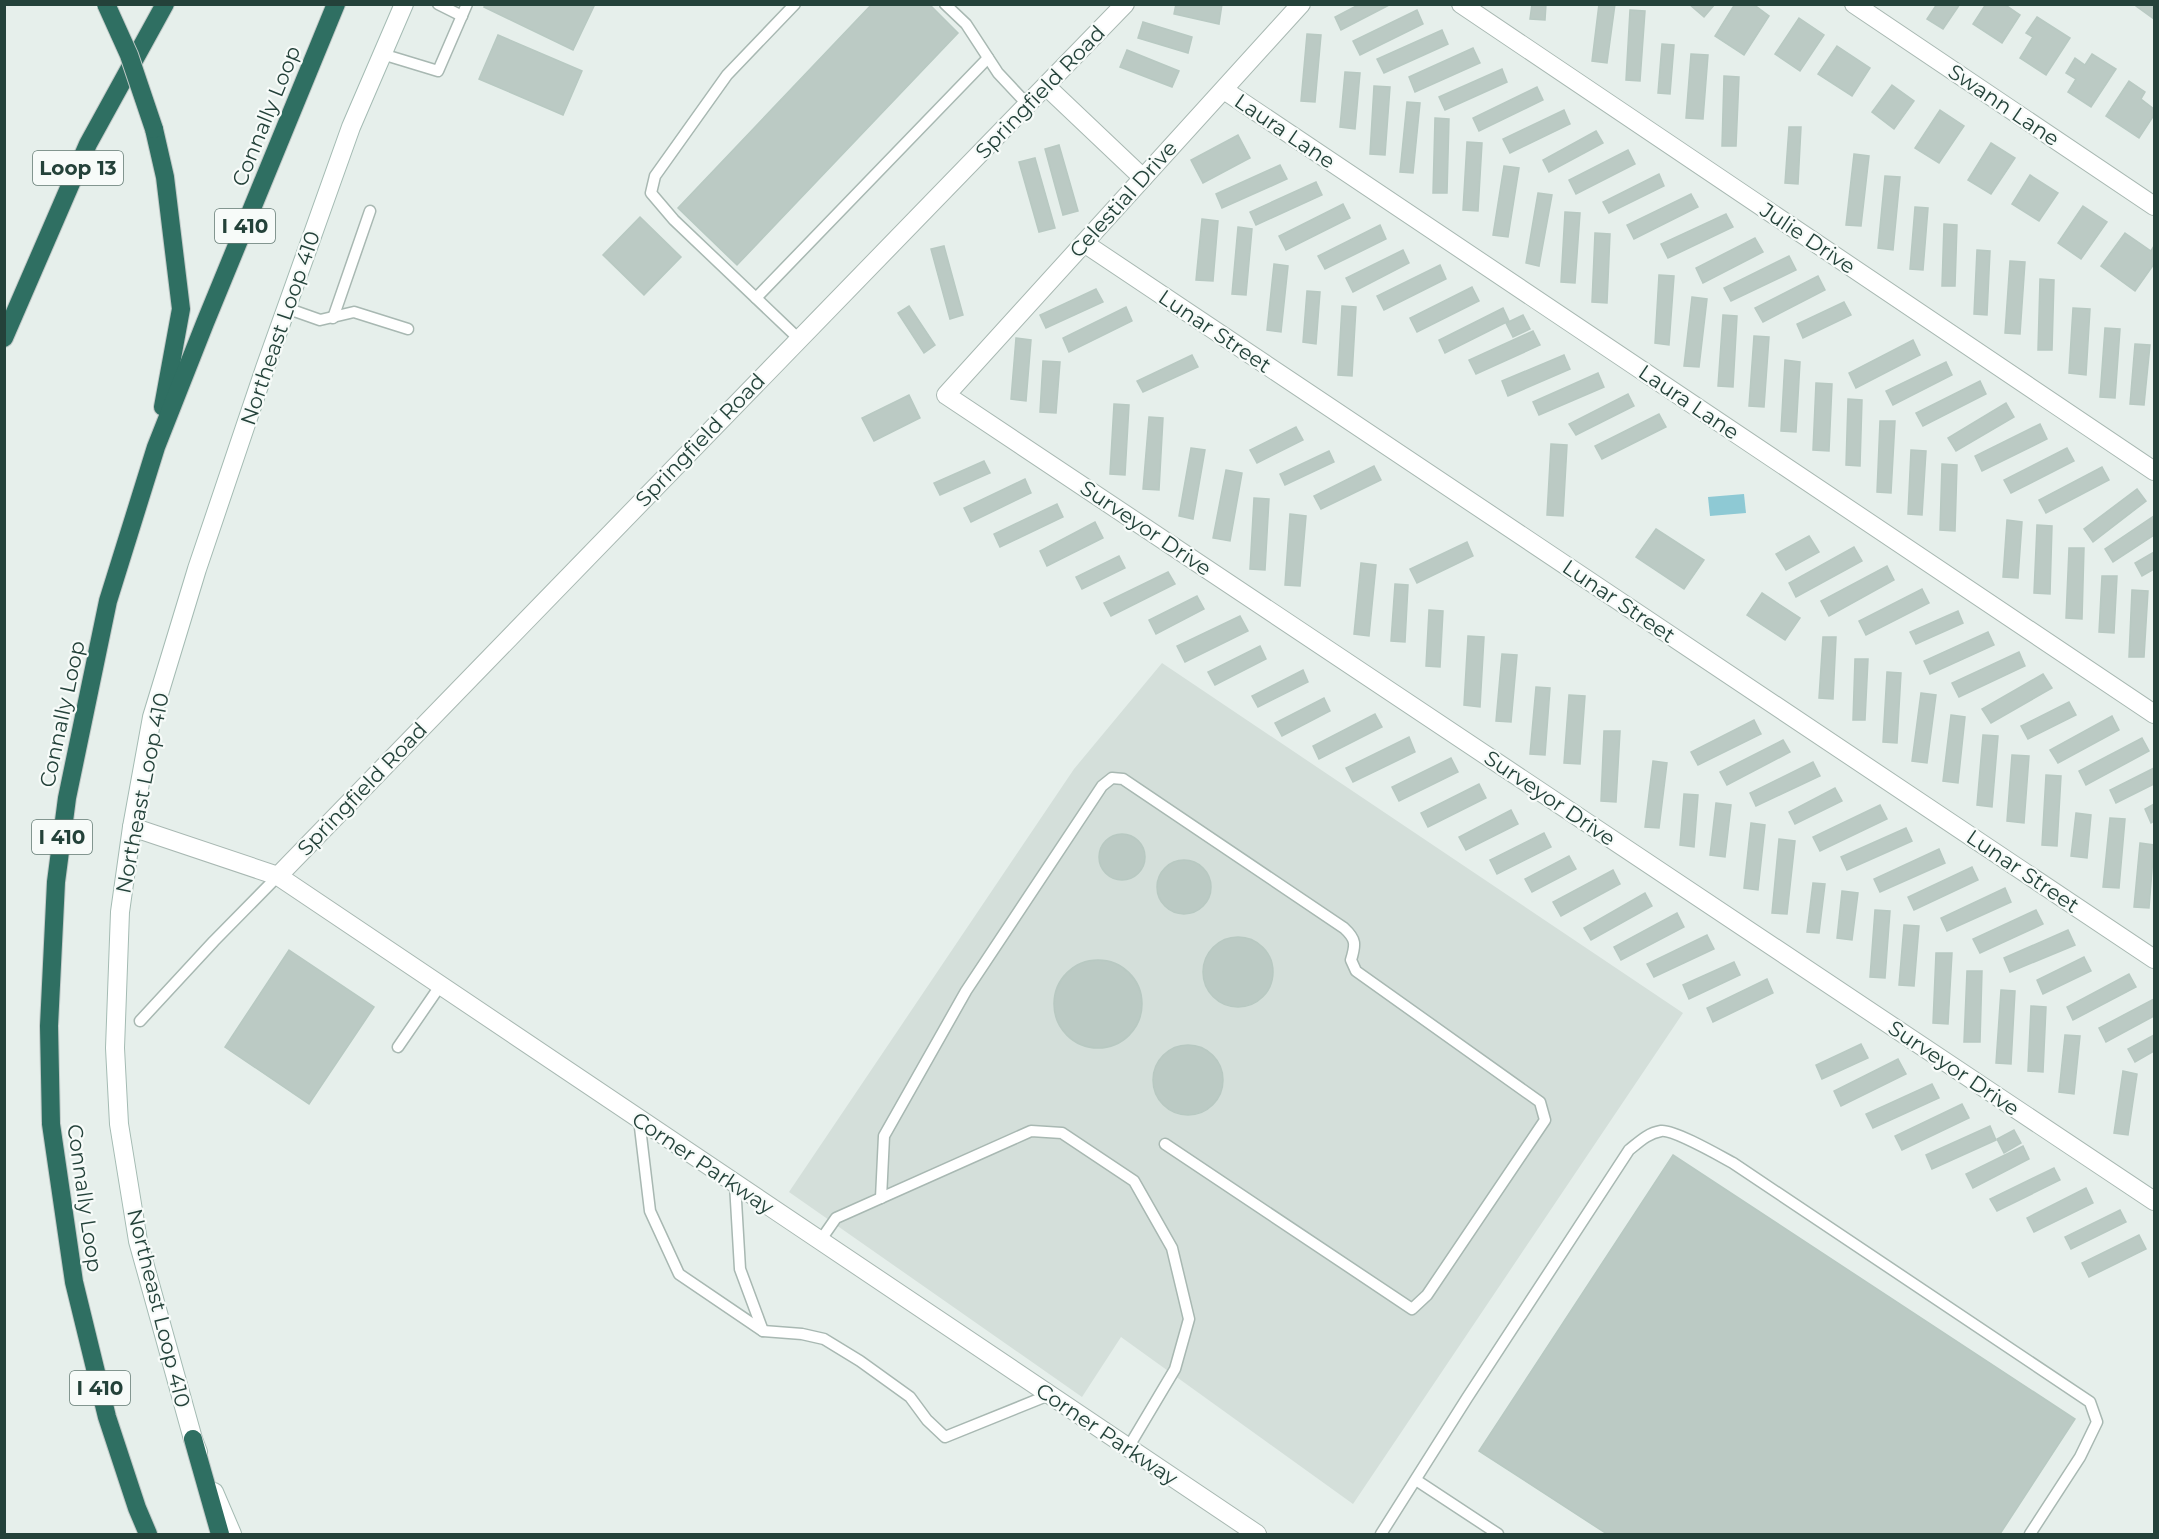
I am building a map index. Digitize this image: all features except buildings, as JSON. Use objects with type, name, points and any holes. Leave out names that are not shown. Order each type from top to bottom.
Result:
[{"type":"highway","points":[[106,4],[129,55],[154,129],[165,177],[181,309],[156,447]]},
{"type":"highway","name":"Loop 13","points":[[4,338],[88,144],[165,4]]},
{"type":"highway","name":"Connally Loop","points":[[148,1534],[107,1417],[74,1282],[51,1124],[49,1026],[56,882],[67,798],[108,601],[156,447],[336,4]]},
{"type":"highway","points":[[192,1439],[220,1534]]},
{"type":"street","name":"Northeast Loop 410","points":[[232,1534],[192,1439],[138,1241],[119,1124],[115,1048],[120,923],[132,827],[152,717],[197,569],[286,308],[351,127],[404,4]]},
{"type":"street","name":"Springfield Road","points":[[278,876],[1125,4]]},
{"type":"street","name":"Celestial Drive","points":[[946,395],[1301,4]]},
{"type":"street","name":"Julie Drive","points":[[1461,4],[2154,471]]},
{"type":"street","name":"Swann Lane","points":[[1854,4],[2154,206]]},
{"type":"street","points":[[1046,86],[1143,178]]},
{"type":"street","name":"Laura Lane","points":[[1224,90],[2154,714]]},
{"type":"street","name":"Lunar Street","points":[[1084,243],[2154,958]]},
{"type":"street","name":"Surveyor Drive","points":[[946,395],[2154,1201]]},
{"type":"street","name":"Corner Parkway","points":[[132,827],[278,876],[1257,1534]]},
{"type":"lane","points":[[438,4],[462,16]]},
{"type":"lane","points":[[382,54],[438,71],[467,4]]},
{"type":"lane","points":[[795,4],[727,75],[655,176],[651,193],[674,220],[799,339]]},
{"type":"lane","points":[[945,4],[966,24],[998,73],[1028,105]]},
{"type":"lane","points":[[756,298],[988,58]]},
{"type":"lane","points":[[333,318],[370,211]]},
{"type":"lane","points":[[286,308],[320,320],[354,312],[408,329]]},
{"type":"lane","points":[[881,1198],[884,1136],[966,991],[1102,786],[1112,778],[1123,779],[1344,928],[1354,937],[1356,946],[1351,960],[1356,971],[1540,1102],[1545,1120],[1427,1295],[1412,1308],[1164,1144]]},
{"type":"lane","points":[[140,1021],[278,876]]},
{"type":"lane","points":[[398,1047],[440,986]]},
{"type":"lane","points":[[639,1119],[650,1211],[679,1274],[763,1331],[802,1334],[824,1339],[860,1361],[910,1397],[927,1420],[945,1437],[1049,1395]]},
{"type":"lane","points":[[1381,1534],[1629,1150],[1647,1136],[1664,1130],[1733,1163],[2090,1402],[2097,1422],[2080,1457],[2030,1534]]},
{"type":"lane","points":[[820,1241],[836,1218],[1031,1131],[1062,1133],[1134,1181],[1172,1248],[1189,1319],[1175,1369],[1128,1448]]},
{"type":"lane","points":[[735,1184],[740,1269],[763,1331]]},
{"type":"lane","points":[[1416,1480],[1498,1534]]},
{"type":"shaded area","points":[[1162,663],[1683,1013],[1353,1504],[1121,1337],[1082,1397],[789,1192],[1074,769]]},
{"type":"water","points":[[1744,494],[1746,513],[1710,516],[1708,497]]}]
